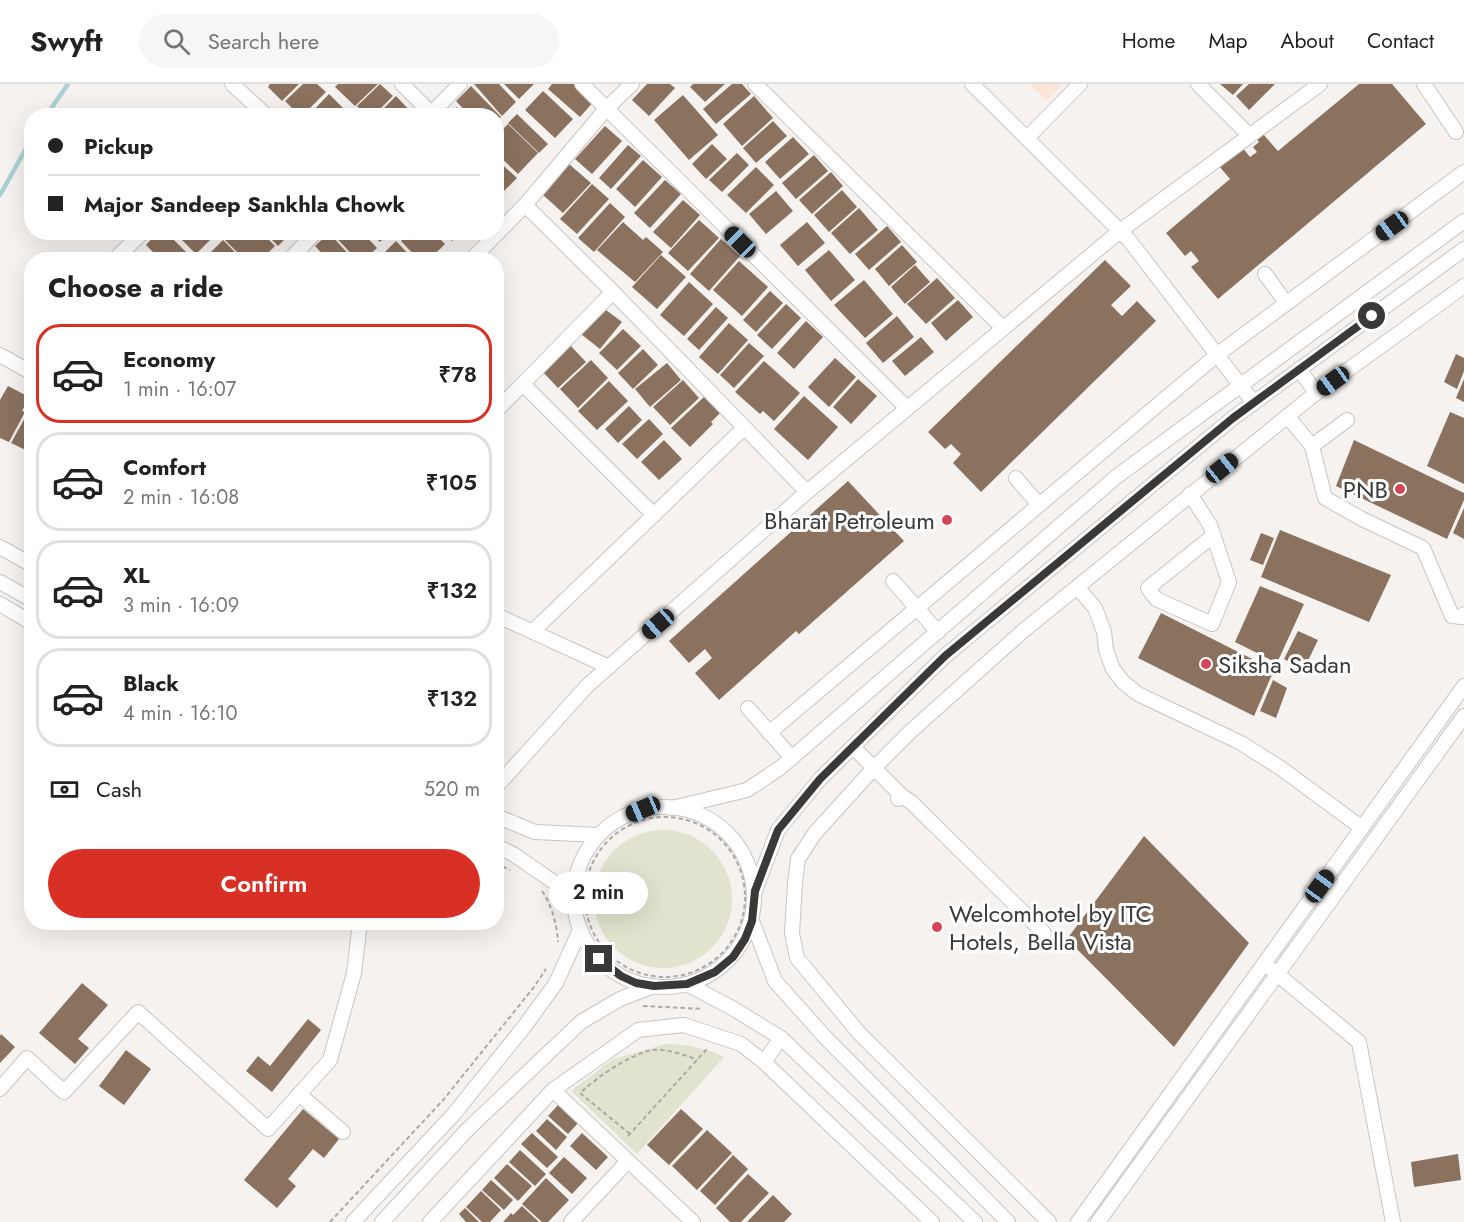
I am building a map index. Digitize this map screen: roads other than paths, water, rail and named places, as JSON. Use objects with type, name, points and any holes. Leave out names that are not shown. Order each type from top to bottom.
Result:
[{"type":"street","points":[[232,84],[258,108]]},
{"type":"street","points":[[402,84],[424,108]]},
{"type":"street","points":[[436,108],[460,84]]},
{"type":"street","points":[[582,84],[907,408]]},
{"type":"street","points":[[504,226],[525,205],[606,108],[632,84]]},
{"type":"street","points":[[755,84],[1003,328]]},
{"type":"street","points":[[972,84],[1129,240],[1254,403]]},
{"type":"street","points":[[1027,138],[1080,84]]},
{"type":"street","points":[[1198,84],[1249,135]]},
{"type":"street","points":[[504,777],[587,687],[807,492],[1120,231],[1320,84]]},
{"type":"street","points":[[1424,84],[1456,132]]},
{"type":"street","points":[[770,733],[1218,354],[1464,172]]},
{"type":"street","points":[[525,205],[807,492]]},
{"type":"street","points":[[672,808],[747,790],[792,758],[1116,477],[1464,221]]},
{"type":"street","points":[[122,252],[135,240]]},
{"type":"street","points":[[297,252],[308,240]]},
{"type":"street","points":[[479,252],[491,240]]},
{"type":"street","points":[[755,891],[745,855],[723,828],[694,811],[664,806],[643,809],[616,820],[598,835],[580,864],[574,896],[580,930],[599,959],[609,968],[636,983],[654,986],[687,984],[715,972],[733,957],[745,939],[752,921],[755,891],[778,830],[820,779],[945,656],[1254,403],[1464,249]]},
{"type":"street","points":[[1265,274],[1287,303]]},
{"type":"street","points":[[1049,1222],[859,1033],[797,958],[792,933],[798,859],[815,833],[874,768],[911,731],[1023,631],[1316,393],[1464,286]]},
{"type":"street","points":[[504,403],[613,292]]},
{"type":"street","points":[[0,355],[24,368]]},
{"type":"street","points":[[1299,369],[1316,393]]},
{"type":"street","points":[[524,384],[654,515]]},
{"type":"street","points":[[1287,416],[1312,446],[1325,498],[1362,519],[1423,548],[1452,616],[1462,617],[1464,614]]},
{"type":"street","points":[[1312,446],[1347,420]]},
{"type":"street","points":[[532,632],[744,428]]},
{"type":"street","points":[[1016,478],[1039,506]]},
{"type":"street","points":[[1190,494],[1210,525],[1214,535],[1229,582],[1212,624],[1156,599],[1148,588],[1214,535]]},
{"type":"street","points":[[0,547],[24,560]]},
{"type":"street","points":[[893,581],[938,632]]},
{"type":"street","points":[[0,582],[24,596]]},
{"type":"street","points":[[1077,587],[1095,608],[1104,632],[1113,669],[1123,682],[1138,694],[1241,743],[1301,782],[1362,828]]},
{"type":"street","points":[[0,604],[24,618]]},
{"type":"street","points":[[504,619],[609,668]]},
{"type":"street","points":[[1078,1222],[1464,686]]},
{"type":"street","points":[[748,708],[792,758]]},
{"type":"street","points":[[1098,1222],[1464,716]]},
{"type":"street","points":[[853,747],[900,798],[911,802],[1044,933]]},
{"type":"street","points":[[504,819],[535,832],[598,835]]},
{"type":"street","points":[[504,850],[574,896]]},
{"type":"street","points":[[752,921],[775,981],[823,1035],[1008,1222]]},
{"type":"street","points":[[0,1089],[27,1058],[64,1092],[138,1012],[268,1129],[330,1060],[354,973],[359,930]]},
{"type":"street","points":[[353,1222],[453,1115],[525,1027],[556,983],[580,930]]},
{"type":"street","points":[[1265,963],[1359,1042],[1393,1222]]},
{"type":"street","points":[[687,984],[781,1038],[975,1222]]},
{"type":"street","points":[[382,1222],[468,1130],[581,1022],[620,999],[654,986]]},
{"type":"street","points":[[430,1222],[553,1090],[638,1030],[684,1025],[741,1044],[764,1062],[932,1222]]},
{"type":"street","points":[[764,1062],[781,1038]]},
{"type":"street","points":[[553,1090],[693,1222]]},
{"type":"street","points":[[299,1095],[343,1132]]},
{"type":"street","points":[[912,1126],[932,1107]]},
{"type":"street","points":[[572,1222],[628,1161]]},
{"type":"waterway","points":[[52,108],[68,84]]},
{"type":"waterway","points":[[0,195],[24,152]]},
{"type":"place","name":"PNB","points":[[1400,489]]},
{"type":"place","name":"Bharat Petroleum","points":[[947,520]]},
{"type":"place","name":"Siksha Sadan","points":[[1206,664]]},
{"type":"place","name":"Welcomhotel by ITC Hotels, Bella Vista","points":[[937,927]]}]
